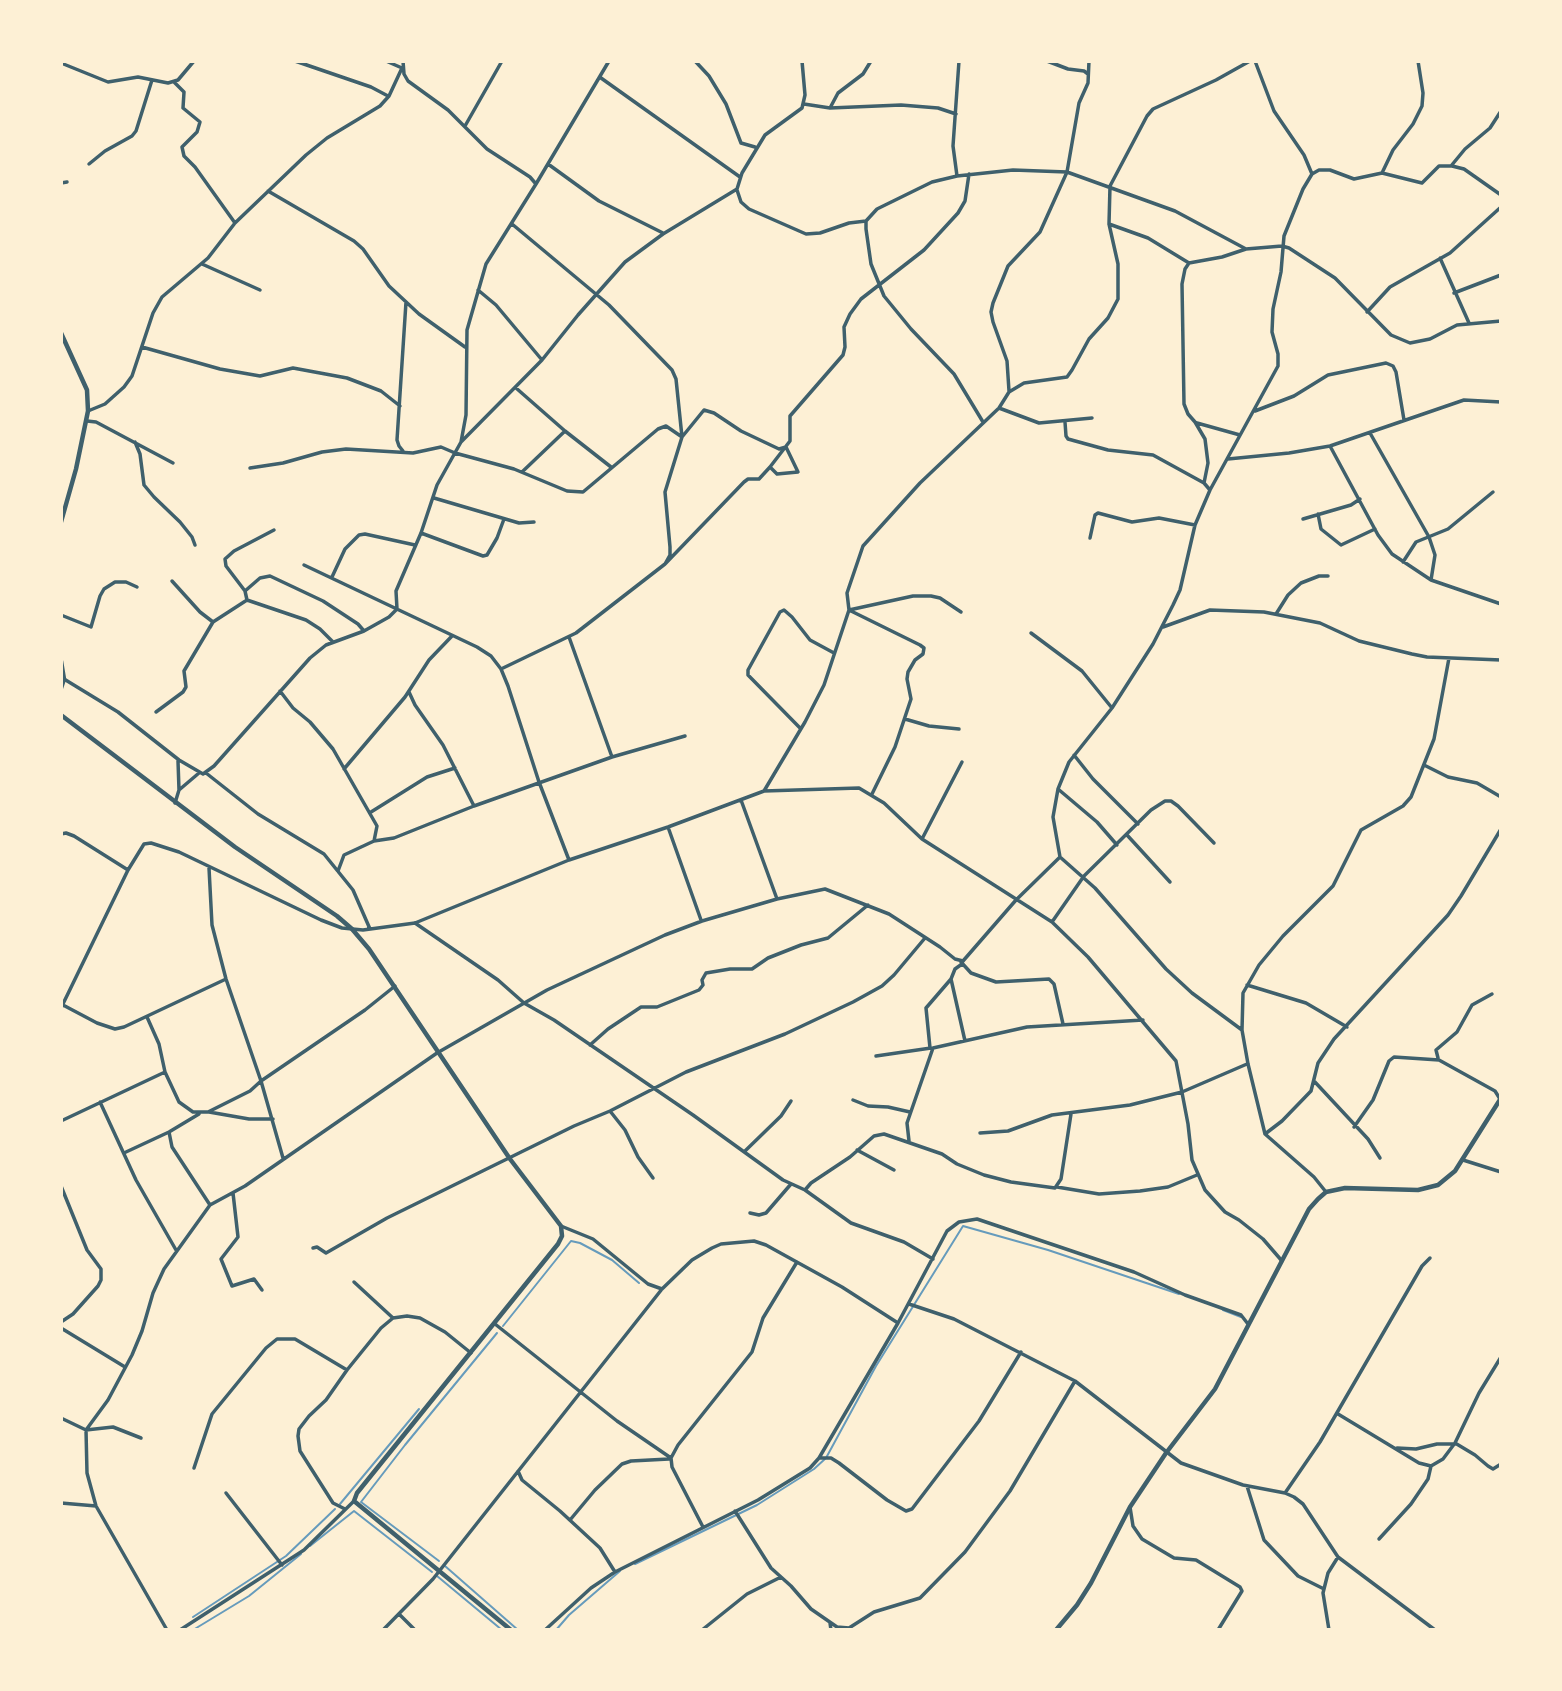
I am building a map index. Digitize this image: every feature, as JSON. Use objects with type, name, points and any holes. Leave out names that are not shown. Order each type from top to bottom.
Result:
[{"type":"street","points":[[174,82],[194,61]]},
{"type":"street","points":[[295,61],[388,96]]},
{"type":"street","points":[[386,61],[402,68],[408,81],[442,106],[487,149],[530,177],[536,184]]},
{"type":"street","points":[[88,411],[106,404],[132,376],[153,313],[162,297],[202,264],[235,223],[327,138],[380,106],[388,96],[403,61]]},
{"type":"street","points":[[465,126],[502,61]]},
{"type":"street","points":[[461,442],[466,415],[467,330],[486,264],[609,61]]},
{"type":"street","points":[[695,61],[709,76],[726,104],[741,143],[756,148]]},
{"type":"street","points":[[802,61],[804,104],[798,113],[765,135],[740,177],[737,189],[741,202],[749,209],[806,234],[866,221],[888,202],[932,182],[969,174],[1013,170],[1067,172],[1110,186],[1175,211],[1246,249]]},
{"type":"street","points":[[830,108],[838,93],[863,74],[871,61]]},
{"type":"street","points":[[957,176],[953,146],[959,61]]},
{"type":"street","points":[[1047,61],[1088,74]]},
{"type":"street","points":[[1009,392],[1010,376],[993,322],[993,303],[1009,266],[1040,232],[1067,172],[1078,108],[1088,83],[1089,61]]},
{"type":"street","points":[[764,791],[824,685],[849,610],[848,593],[863,547],[900,504],[999,408],[1009,392],[1024,383],[1067,377],[1089,339],[1111,315],[1118,299],[1120,285],[1117,256],[1109,224],[1110,186],[1153,109],[1252,61],[1274,111],[1304,155],[1312,174]]},
{"type":"street","points":[[1382,173],[1393,150],[1413,124],[1422,106],[1423,93],[1418,61]]},
{"type":"street","points":[[61,62],[108,82],[131,77],[174,82],[184,92],[183,108],[200,122],[197,132],[186,142],[182,151],[235,223]]},
{"type":"street","points":[[601,78],[740,177]]},
{"type":"street","points":[[89,164],[136,131],[152,80]]},
{"type":"street","points":[[804,104],[830,108],[901,105],[938,108],[956,114]]},
{"type":"street","points":[[1451,166],[1465,149],[1490,128],[1501,111]]},
{"type":"street","points":[[548,164],[599,201],[663,234]]},
{"type":"street","points":[[1242,1030],[1192,993],[1166,969],[1084,876],[1060,857],[1053,817],[1058,789],[1074,755],[1112,708],[1162,627],[1180,590],[1195,525],[1210,490],[1273,377],[1279,361],[1271,321],[1281,272],[1282,246],[1298,200],[1312,174],[1319,170],[1330,170],[1359,179],[1382,173],[1418,183],[1425,181],[1439,166],[1451,166],[1464,169],[1501,195]]},
{"type":"street","points":[[501,669],[592,622],[665,564],[748,479],[759,479],[786,447],[792,433],[790,416],[843,355],[844,327],[850,314],[861,299],[923,250],[958,213],[965,201],[969,174]]},
{"type":"street","points":[[61,183],[67,182]]},
{"type":"street","points":[[206,773],[310,658],[333,642],[365,631],[397,609],[396,591],[421,533],[437,485],[461,442],[542,360],[625,262],[663,234],[737,189]]},
{"type":"street","points":[[268,191],[328,225],[363,249],[378,273],[406,302],[448,337],[466,347]]},
{"type":"street","points":[[1367,312],[1390,287],[1440,258],[1474,233],[1501,207]]},
{"type":"street","points":[[866,221],[869,254],[880,286],[889,302],[954,374],[983,422]]},
{"type":"street","points":[[512,224],[596,294],[634,329],[672,370],[676,379],[682,437]]},
{"type":"street","points":[[1109,224],[1148,238],[1189,263],[1246,249],[1282,246],[1335,278],[1391,335],[1410,343],[1430,339],[1452,326],[1501,321]]},
{"type":"street","points":[[1440,258],[1469,323]]},
{"type":"street","points":[[1189,263],[1182,284],[1184,404],[1208,449],[1203,483]]},
{"type":"street","points":[[202,264],[260,290]]},
{"type":"street","points":[[1454,293],[1501,275]]},
{"type":"street","points":[[478,290],[495,305],[542,360]]},
{"type":"street","points":[[405,453],[398,446],[397,440],[406,302]]},
{"type":"street","points":[[61,333],[87,390],[88,411],[61,522]]},
{"type":"street","points":[[142,347],[220,369],[260,376],[293,368],[347,378],[381,391],[400,406]]},
{"type":"street","points":[[1253,412],[1294,396],[1328,375],[1386,363],[1393,366],[1396,372],[1404,420]]},
{"type":"street","points":[[516,388],[611,467]]},
{"type":"street","points":[[1228,459],[1330,446],[1464,400],[1501,402]]},
{"type":"street","points":[[999,408],[1040,423],[1092,418]]},
{"type":"street","points":[[665,564],[670,555],[670,547],[665,492],[682,437],[704,410],[779,449],[786,447]]},
{"type":"street","points":[[87,421],[96,422],[173,463]]},
{"type":"street","points":[[1065,422],[1064,431],[1069,439],[1108,450],[1153,455],[1203,483],[1210,490]]},
{"type":"street","points":[[1195,422],[1240,435]]},
{"type":"street","points":[[250,468],[346,449],[405,453],[441,447],[522,472],[567,491],[583,492],[663,427],[682,437]]},
{"type":"street","points":[[522,472],[565,431]]},
{"type":"street","points":[[1370,433],[1429,537],[1435,555],[1431,580]]},
{"type":"street","points":[[135,442],[140,454],[144,485],[180,522],[195,545]]},
{"type":"street","points":[[1330,446],[1385,548],[1431,580],[1501,604]]},
{"type":"street","points":[[770,467],[778,474],[798,472],[786,447]]},
{"type":"street","points":[[1403,562],[1412,546],[1448,529],[1493,492]]},
{"type":"street","points":[[434,498],[519,523],[534,522]]},
{"type":"street","points":[[1303,519],[1351,505],[1360,499]]},
{"type":"street","points":[[1090,538],[1095,515],[1098,513],[1132,522],[1159,518],[1195,525]]},
{"type":"street","points":[[1318,514],[1321,528],[1341,545],[1375,529]]},
{"type":"street","points":[[421,533],[483,556],[487,555],[497,538],[504,519]]},
{"type":"street","points":[[247,600],[245,591],[226,566],[225,559],[234,551],[274,530]]},
{"type":"street","points":[[332,577],[345,549],[359,535],[415,545]]},
{"type":"street","points":[[304,565],[491,656],[501,669],[526,736],[539,782],[569,860]]},
{"type":"street","points":[[1276,614],[1288,595],[1301,583],[1319,576],[1328,576]]},
{"type":"street","points":[[245,591],[260,578],[275,578],[329,605],[365,631]]},
{"type":"street","points":[[172,581],[200,612],[213,622]]},
{"type":"street","points":[[61,615],[90,627],[93,625],[100,596],[109,585],[126,582],[137,587]]},
{"type":"street","points":[[849,610],[913,596],[931,596],[940,598],[961,612]]},
{"type":"street","points":[[156,712],[184,692],[185,668],[213,622],[247,600]]},
{"type":"street","points":[[247,600],[306,620],[333,642]]},
{"type":"street","points":[[801,729],[748,675],[748,670],[780,612],[784,610],[810,640],[835,653]]},
{"type":"street","points":[[849,610],[920,645],[923,649],[923,654],[915,660],[908,674],[911,697],[905,719],[895,747],[872,794]]},
{"type":"street","points":[[1162,627],[1210,610],[1276,614],[1320,623],[1359,641],[1427,657],[1501,660]]},
{"type":"street","points":[[1031,633],[1082,670],[1112,708]]},
{"type":"street","points":[[344,769],[409,691],[429,660],[452,636]]},
{"type":"street","points":[[569,636],[612,757]]},
{"type":"street","points":[[1326,1192],[1314,1177],[1265,1135],[1242,1030],[1243,993],[1259,965],[1296,921],[1321,901],[1333,886],[1361,830],[1407,802],[1434,738],[1449,658]]},
{"type":"street","points":[[61,661],[64,679],[61,688]]},
{"type":"street","points":[[64,679],[118,712],[178,760],[200,773],[206,773],[258,814],[324,854],[353,890],[370,929]]},
{"type":"street","points":[[280,691],[328,743],[371,812],[377,826],[374,841]]},
{"type":"street","points":[[409,691],[415,705],[443,745],[474,806]]},
{"type":"street","points":[[61,715],[175,803],[337,915],[352,929],[369,948],[510,1159],[561,1226],[593,1239],[648,1284],[662,1289]]},
{"type":"street","points":[[905,719],[936,727],[959,729]]},
{"type":"street","points":[[338,871],[344,855],[374,841],[394,838],[539,782],[685,736]]},
{"type":"street","points":[[1074,755],[1093,779],[1138,824]]},
{"type":"street","points":[[175,803],[179,790],[178,760]]},
{"type":"street","points":[[922,839],[962,762]]},
{"type":"street","points":[[1424,765],[1448,777],[1477,783],[1501,797]]},
{"type":"street","points":[[371,812],[427,777],[454,768]]},
{"type":"street","points":[[179,790],[200,773]]},
{"type":"street","points":[[226,979],[147,1017],[115,1029],[62,1006],[141,846],[151,843],[179,852],[321,920],[342,928],[370,929],[415,923],[569,860],[764,791],[853,788],[872,794],[922,839],[1052,922],[1088,957],[1176,1061],[1192,1160],[1205,1190],[1225,1212],[1263,1239],[1282,1261]]},
{"type":"street","points":[[1058,789],[1097,822],[1117,845]]},
{"type":"street","points":[[741,800],[777,899]]},
{"type":"street","points":[[1052,922],[1084,876],[1165,801],[1171,801],[1213,843]]},
{"type":"street","points":[[668,827],[702,921]]},
{"type":"street","points":[[1265,1135],[1311,1090],[1318,1063],[1324,1052],[1448,915],[1501,828]]},
{"type":"street","points":[[61,834],[74,836],[128,870]]},
{"type":"street","points":[[1128,835],[1170,882]]},
{"type":"street","points":[[909,1142],[906,1127],[932,1048],[926,1007],[951,978],[955,969],[1016,900],[1060,857]]},
{"type":"street","points":[[209,868],[212,925],[226,979],[261,1081],[283,1158]]},
{"type":"street","points":[[167,1630],[96,1506],[87,1473],[86,1430],[108,1400],[125,1367],[142,1331],[153,1293],[176,1250],[210,1205],[233,1193],[437,1053],[524,1003],[665,935],[777,899],[825,889],[889,915],[962,963],[971,973],[996,982],[1049,979],[1054,984],[1063,1024]]},
{"type":"street","points":[[590,1045],[641,1007],[657,1007],[699,989],[706,973],[751,969],[768,958],[800,945],[828,939],[868,905]]},
{"type":"street","points":[[415,923],[498,980],[524,1003],[554,1020],[655,1089],[783,1180],[805,1189],[851,1223],[904,1242],[933,1259]]},
{"type":"street","points":[[313,1248],[317,1247],[327,1253],[387,1218],[687,1072],[785,1034],[869,994],[894,975],[925,938]]},
{"type":"street","points":[[951,978],[965,1041]]},
{"type":"street","points":[[1247,985],[1306,1003],[1347,1027]]},
{"type":"street","points":[[208,1112],[250,1091],[395,986]]},
{"type":"street","points":[[1439,1060],[1435,1053],[1440,1044],[1457,1032],[1472,1005],[1492,994]]},
{"type":"street","points":[[147,1017],[159,1044],[165,1072],[183,1107],[192,1112],[273,1119]]},
{"type":"street","points":[[876,1056],[932,1048],[1027,1027],[1143,1020]]},
{"type":"street","points":[[1060,1628],[1091,1583],[1130,1507],[1166,1453],[1215,1389],[1309,1209],[1326,1192],[1345,1188],[1418,1190],[1429,1188],[1448,1178],[1501,1098],[1495,1091],[1439,1060],[1391,1059],[1376,1095],[1354,1127]]},
{"type":"street","points":[[980,1133],[1009,1131],[1052,1115],[1130,1105],[1182,1092],[1248,1064]]},
{"type":"street","points":[[61,1121],[165,1072]]},
{"type":"street","points":[[1314,1081],[1368,1139],[1380,1158]]},
{"type":"street","points":[[853,1100],[868,1106],[910,1112]]},
{"type":"street","points":[[745,1151],[791,1101]]},
{"type":"street","points":[[100,1102],[136,1180],[176,1250]]},
{"type":"street","points":[[610,1111],[625,1130],[638,1157],[653,1178]]},
{"type":"street","points":[[125,1152],[169,1132],[201,1113]]},
{"type":"street","points":[[1057,1187],[1061,1179],[1070,1114]]},
{"type":"street","points":[[169,1132],[172,1147],[210,1205]]},
{"type":"street","points":[[805,1189],[879,1134],[942,1154],[973,1171],[996,1178],[1099,1194],[1168,1187],[1197,1175]]},
{"type":"street","points":[[858,1150],[894,1170]]},
{"type":"street","points":[[1462,1159],[1501,1172]]},
{"type":"street","points":[[750,1213],[766,1213],[791,1184]]},
{"type":"street","points":[[61,1186],[87,1250],[102,1269],[102,1280],[98,1286],[73,1314],[61,1322]]},
{"type":"street","points":[[233,1193],[238,1237],[221,1259],[232,1286],[254,1279],[262,1290]]},
{"type":"street","points":[[545,1630],[592,1588],[615,1572],[794,1479],[819,1458],[909,1304],[947,1231],[953,1225],[976,1219],[1135,1272],[1185,1295],[1241,1315],[1249,1326]]},
{"type":"street","points":[[180,1630],[304,1550],[354,1501],[357,1493],[558,1244],[562,1236],[561,1226]]},
{"type":"street","points":[[383,1630],[428,1585],[662,1289],[692,1260],[721,1244],[754,1241],[797,1262],[898,1322]]},
{"type":"street","points":[[1285,1493],[1337,1413],[1430,1258]]},
{"type":"street","points":[[703,1527],[672,1467],[671,1458],[678,1445],[753,1350],[764,1318],[797,1262]]},
{"type":"street","points":[[354,1282],[393,1318]]},
{"type":"street","points":[[909,1304],[954,1319],[1075,1381],[1181,1463],[1247,1486],[1285,1493],[1303,1504],[1338,1557],[1435,1630]]},
{"type":"street","points":[[345,1509],[333,1503],[300,1451],[298,1436],[299,1429],[326,1400],[346,1370],[381,1328],[393,1318],[407,1316],[420,1318],[445,1332],[471,1353]]},
{"type":"street","points":[[495,1324],[617,1422],[671,1458]]},
{"type":"street","points":[[61,1328],[125,1367]]},
{"type":"street","points":[[194,1468],[212,1414],[266,1348],[277,1339],[295,1339],[346,1370]]},
{"type":"street","points":[[819,1458],[831,1458],[839,1462],[887,1500],[906,1511],[912,1509],[979,1421],[1021,1352]]},
{"type":"street","points":[[1337,1413],[1419,1463],[1431,1466],[1443,1459],[1454,1444],[1501,1357]]},
{"type":"street","points":[[735,1510],[766,1563],[811,1609],[830,1623],[849,1628],[864,1617],[909,1602],[926,1593],[965,1552],[991,1518],[1045,1434],[1075,1381]]},
{"type":"street","points":[[61,1418],[86,1430],[113,1427],[141,1438]]},
{"type":"street","points":[[1393,1447],[1416,1449],[1437,1444],[1454,1444],[1493,1469],[1501,1464]]},
{"type":"street","points":[[570,1520],[622,1464],[671,1458]]},
{"type":"street","points":[[1379,1539],[1411,1504],[1428,1479],[1431,1466]]},
{"type":"street","points":[[518,1470],[522,1480],[600,1548],[615,1572]]},
{"type":"street","points":[[1247,1486],[1264,1540],[1298,1576],[1324,1589]]},
{"type":"street","points":[[226,1493],[282,1565]]},
{"type":"street","points":[[354,1501],[511,1630]]},
{"type":"street","points":[[61,1503],[96,1506]]},
{"type":"street","points":[[1130,1507],[1133,1527],[1142,1539],[1174,1558],[1196,1560],[1241,1587],[1242,1591],[1219,1628]]},
{"type":"street","points":[[1329,1630],[1324,1589],[1328,1573],[1338,1557]]},
{"type":"street","points":[[702,1630],[747,1594],[781,1577]]},
{"type":"street","points":[[400,1614],[415,1630]]},
{"type":"street","points":[[712,1630],[716,1619]]},
{"type":"street","points":[[830,1623],[831,1630]]},
{"type":"waterway","points":[[635,1564],[757,1505],[814,1469],[826,1458],[876,1366],[963,1226],[1048,1250],[1179,1294]]},
{"type":"waterway","points":[[503,1326],[571,1241],[612,1260],[639,1283]]},
{"type":"waterway","points":[[1223,1310],[1241,1317]]},
{"type":"waterway","points":[[439,1561],[361,1502],[497,1333]]},
{"type":"waterway","points":[[340,1504],[419,1409]]},
{"type":"waterway","points":[[193,1617],[286,1556],[335,1509]]},
{"type":"waterway","points":[[310,1546],[354,1511],[432,1572]]},
{"type":"waterway","points":[[193,1630],[249,1596],[301,1554]]},
{"type":"waterway","points":[[445,1566],[518,1630]]},
{"type":"waterway","points":[[556,1630],[569,1615],[620,1571]]},
{"type":"waterway","points":[[437,1576],[502,1630]]}]
